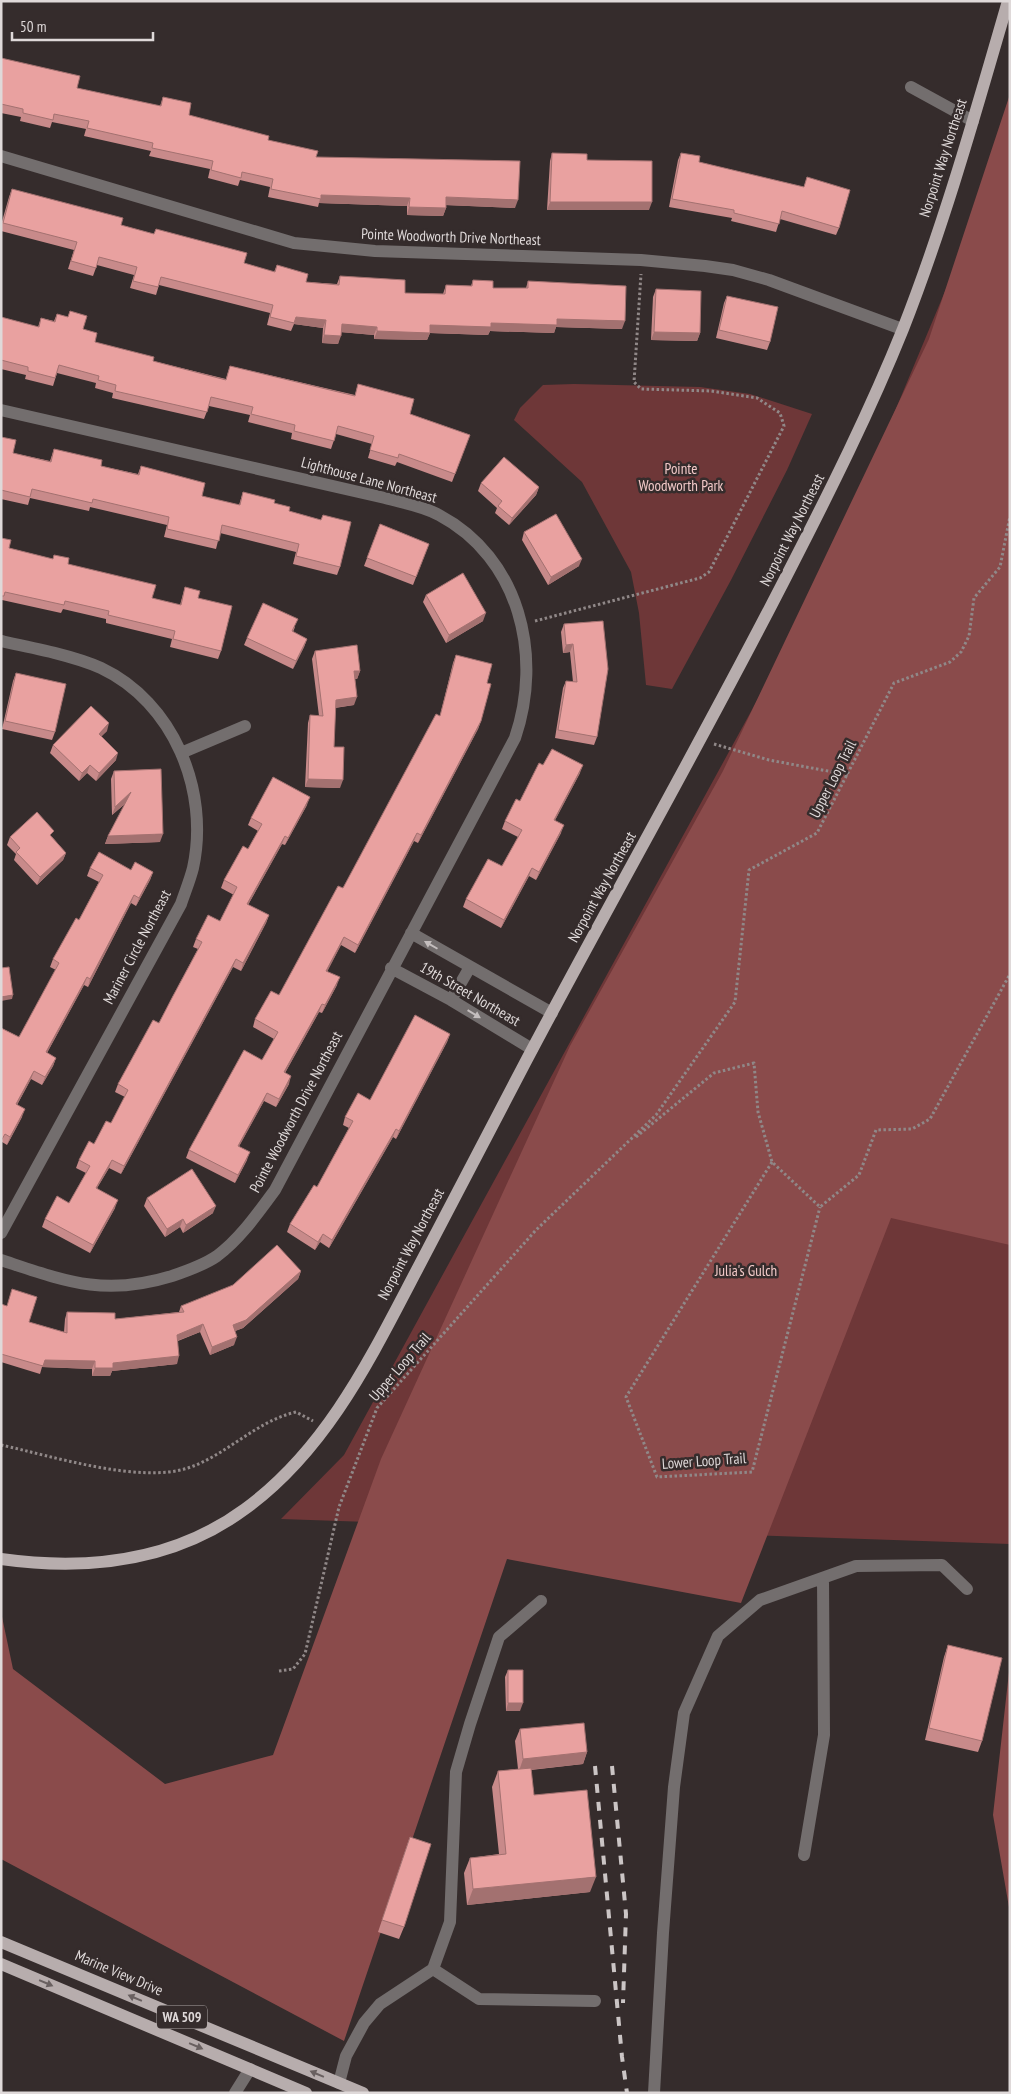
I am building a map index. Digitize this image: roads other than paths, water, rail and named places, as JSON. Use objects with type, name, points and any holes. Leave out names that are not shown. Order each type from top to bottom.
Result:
[{"type":"main road","name":"Norpoint Way Northeast","points":[[1,1559],[41,1565],[86,1565],[131,1559],[175,1547],[211,1531],[247,1508],[278,1481],[327,1428],[367,1364],[532,1049],[701,740],[838,475],[902,330],[955,179],[1008,1]]},
{"type":"main road","name":"Marine View Drive","points":[[1,1942],[362,2093]]},
{"type":"main road","name":"WA 509","points":[[1,1964],[306,2093]]},
{"type":"street","points":[[911,87],[973,121]]},
{"type":"street","name":"Pointe Woodworth Drive Northeast","points":[[1,156],[294,243],[375,251],[642,260],[733,270],[770,280],[902,330]]},
{"type":"street","name":"Lighthouse Lane Northeast","points":[[1,410],[385,498],[438,515],[473,539],[490,558],[504,578],[522,624],[527,668],[526,698],[515,738],[411,933]]},
{"type":"street","name":"Mariner Circle Northeast","points":[[1,641],[32,647],[100,667],[125,682],[150,704],[165,722],[181,753],[193,791],[197,839],[193,868],[181,904],[1,1233]]},
{"type":"street","points":[[181,753],[245,726]]},
{"type":"street","name":"Pointe Woodworth Drive Northeast","points":[[1,1260],[86,1286],[115,1288],[149,1283],[187,1271],[217,1256],[243,1231],[275,1190],[411,933]]},
{"type":"street","name":"19th Street Northeast","points":[[411,933],[552,1013]]},
{"type":"street","points":[[451,1000],[470,967]]},
{"type":"street","name":"19th Street Northeast","points":[[391,968],[451,1000],[532,1049]]},
{"type":"street","points":[[654,2093],[674,1787],[684,1713],[718,1636],[760,1600],[856,1566],[942,1565],[967,1589]]},
{"type":"street","points":[[804,1855],[824,1736],[823,1578]]},
{"type":"street","points":[[339,2083],[346,2056],[364,2023],[380,2004],[433,1969],[450,1922],[456,1772],[498,1637],[540,1601]]},
{"type":"street","points":[[433,1969],[479,1999],[595,2001]]},
{"type":"street","points":[[235,2093],[250,2069]]},
{"type":"railway","points":[[595,1766],[627,2093]]},
{"type":"railway","points":[[612,1766],[626,1914],[623,2003]]},
{"type":"park label","name":"Pointe Woodworth Park","points":[[681,478]]},
{"type":"park label","name":"Julia's Gulch","points":[[746,1271]]}]
